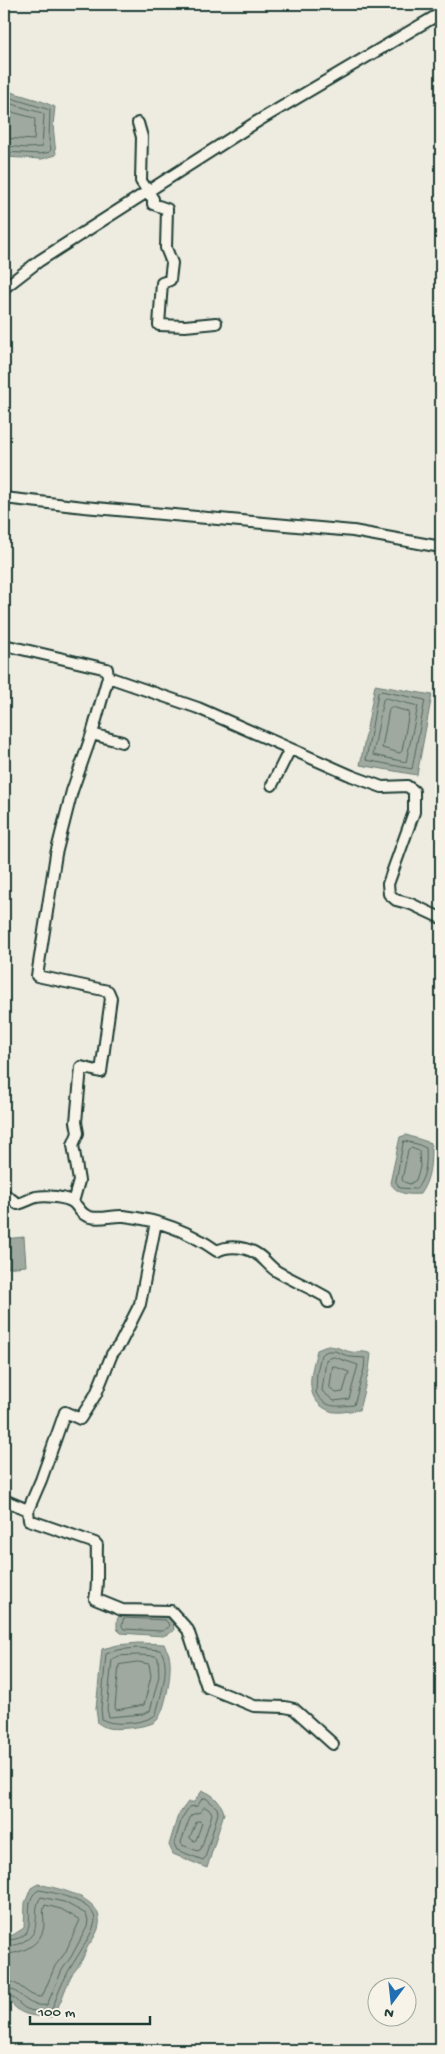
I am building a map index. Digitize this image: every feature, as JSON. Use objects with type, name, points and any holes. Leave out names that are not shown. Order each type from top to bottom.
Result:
[{"type":"street","points":[[4,288],[39,261],[258,121],[441,13]]},
{"type":"street","points":[[138,123],[142,137],[141,181],[149,191],[153,204],[167,209],[166,248],[172,263],[170,280],[162,283],[159,324],[186,326],[216,323]]},
{"type":"street","points":[[4,498],[353,531],[441,547]]},
{"type":"street","points":[[4,645],[107,669],[108,677],[92,734],[72,791],[56,854],[38,976],[108,991],[111,998],[101,1072],[81,1067],[76,1122],[78,1133],[73,1145],[79,1181],[73,1202]]},
{"type":"street","points":[[108,677],[198,708],[367,782],[382,786],[407,786],[414,790],[414,812],[388,884],[389,894],[396,900],[411,904],[441,918]]},
{"type":"street","points":[[92,734],[122,742]]},
{"type":"street","points":[[272,785],[290,749]]},
{"type":"street","points":[[4,1194],[18,1204],[38,1196],[64,1198],[73,1202],[79,1211],[87,1217],[123,1216],[156,1222],[182,1230],[217,1250],[225,1247],[236,1247],[249,1251],[260,1257],[277,1272],[326,1297],[328,1302]]},
{"type":"street","points":[[156,1222],[140,1304],[120,1344],[112,1354],[96,1394],[80,1419],[65,1412],[41,1480],[28,1510],[29,1520],[95,1543],[98,1546],[96,1560],[99,1581],[95,1599],[122,1610],[172,1611],[188,1630],[207,1687],[254,1706],[285,1707],[294,1710],[333,1744]]},
{"type":"street","points":[[4,1500],[28,1510]]},
{"type":"water","points":[[11,92],[55,107],[53,125],[56,155],[42,159],[4,157],[4,95]]},
{"type":"water","points":[[375,685],[432,695],[417,775],[360,765]]},
{"type":"water","points":[[406,1135],[431,1143],[428,1176],[420,1194],[403,1193],[396,1190],[390,1183],[400,1137]]},
{"type":"water","points":[[24,1237],[26,1266],[4,1268],[4,1239]]},
{"type":"water","points":[[327,1346],[351,1352],[371,1354],[359,1410],[334,1412],[324,1408],[313,1396],[311,1374],[317,1350]]},
{"type":"water","points":[[121,1612],[168,1615],[173,1620],[174,1631],[163,1636],[121,1633],[117,1629],[117,1620]]},
{"type":"water","points":[[138,1643],[164,1644],[169,1654],[169,1679],[163,1709],[156,1721],[147,1725],[112,1729],[105,1727],[98,1723],[96,1709],[102,1649]]},
{"type":"water","points":[[202,1791],[216,1799],[224,1813],[207,1868],[173,1854],[169,1845],[178,1815],[188,1802],[194,1802]]},
{"type":"water","points":[[38,1884],[69,1892],[89,1902],[96,1910],[99,1918],[98,1929],[83,1959],[71,1976],[60,2003],[51,2017],[24,2013],[4,1998],[4,1936],[13,1935],[24,1928],[25,1903],[31,1888]]}]
